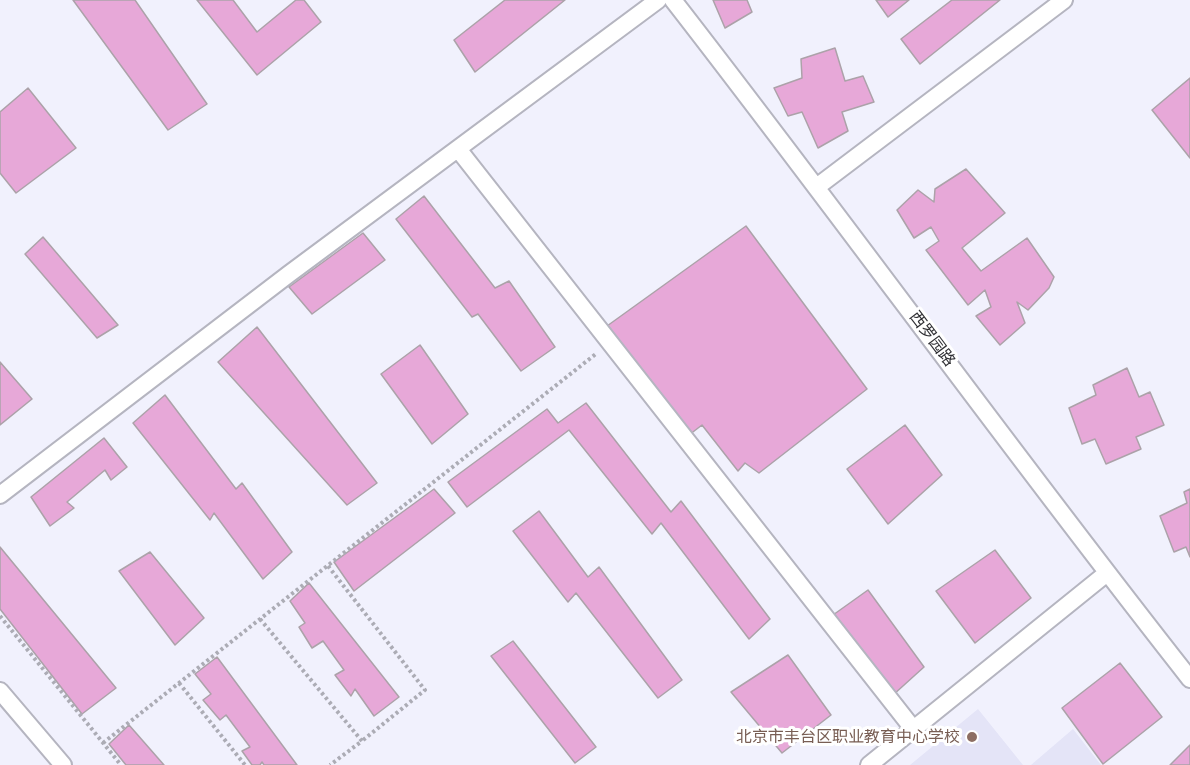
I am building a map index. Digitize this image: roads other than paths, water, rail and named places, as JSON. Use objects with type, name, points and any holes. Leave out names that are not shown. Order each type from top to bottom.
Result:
[{"type":"street","points":[[0,495],[658,0]]},
{"type":"street","name":"西罗园路","points":[[674,0],[818,186],[1107,573],[1190,679]]},
{"type":"street","points":[[818,186],[1065,0]]},
{"type":"street","points":[[458,149],[914,730]]},
{"type":"street","points":[[869,765],[1107,573]]},
{"type":"street","points":[[0,691],[63,765]]},
{"type":"place","name":"北京市丰台区职业教育中心学校","points":[[972,737]]}]
